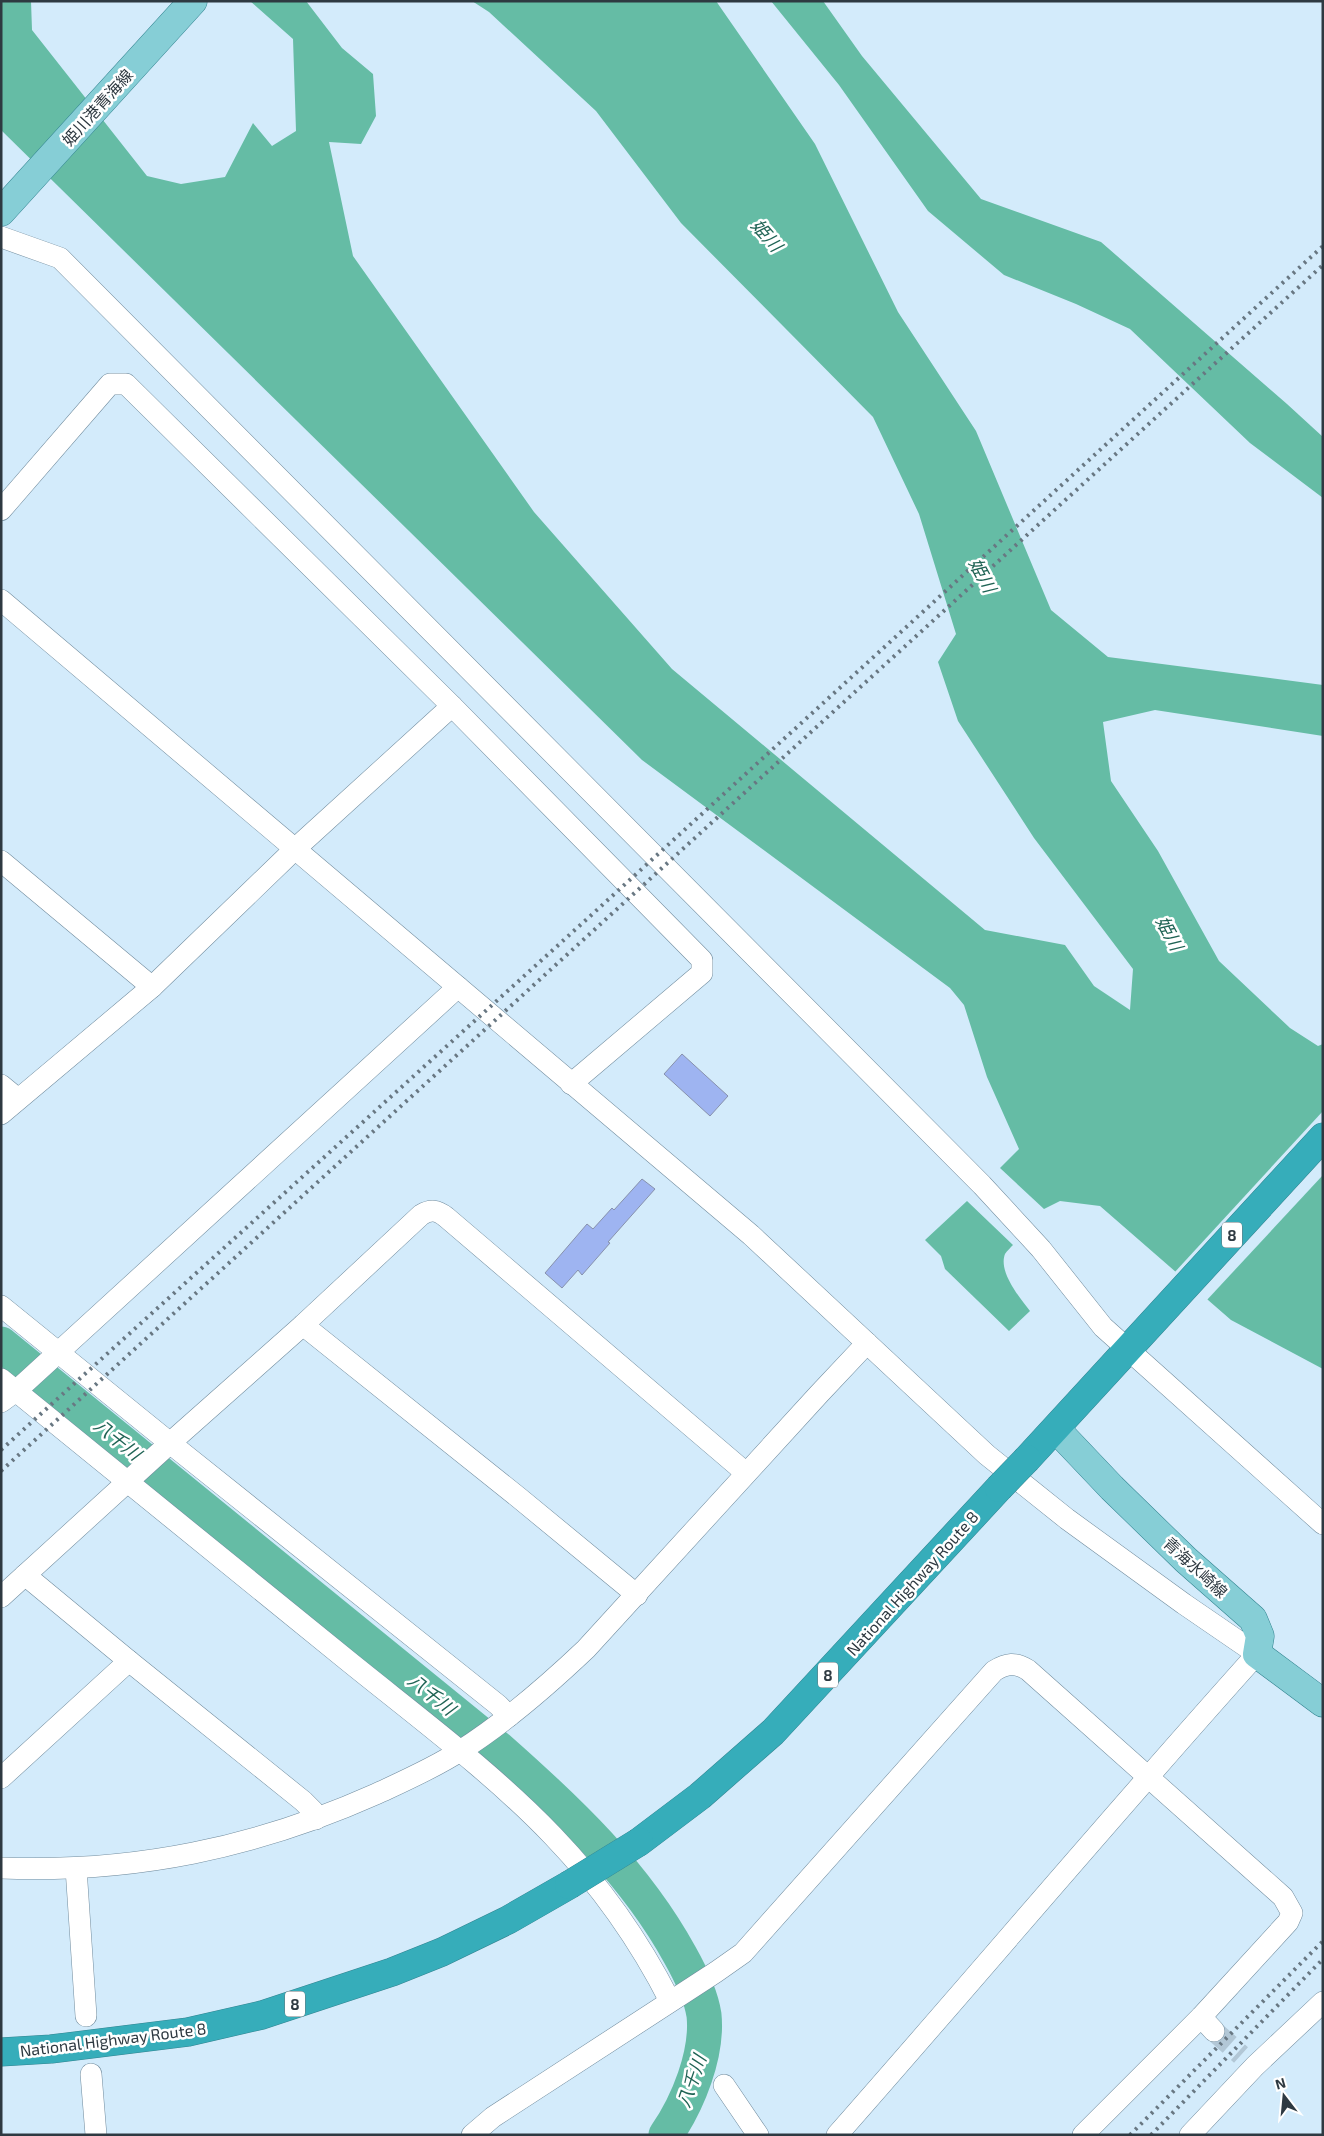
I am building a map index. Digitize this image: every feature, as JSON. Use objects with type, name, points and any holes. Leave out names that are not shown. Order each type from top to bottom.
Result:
[{"type":"highway","name":"National Highway Route 8","points":[[1,2052],[51,2049],[188,2032],[262,2014],[392,1972],[442,1952],[508,1920],[569,1886],[639,1842],[700,1796],[773,1732],[1056,1429],[1323,1137]]},
{"type":"main road","name":"姫川港青海線","points":[[3,210],[193,1]]},
{"type":"main road","name":"青海水崎線","points":[[1056,1429],[1112,1488],[1186,1560],[1253,1619],[1260,1636],[1257,1654]]},
{"type":"main road","points":[[1257,1654],[1323,1703]]},
{"type":"street","points":[[1,237],[60,258],[982,1185],[1041,1249],[1103,1327],[1134,1342],[1323,1524]]},
{"type":"street","points":[[1,510],[110,384],[126,384],[452,706],[702,960],[702,973],[571,1084]]},
{"type":"street","points":[[1,600],[751,1235],[987,1455],[1067,1519],[1184,1604],[1257,1654],[1148,1776],[837,2135]]},
{"type":"street","points":[[1,1114],[152,987],[296,848],[452,706]]},
{"type":"street","points":[[1,861],[152,987]]},
{"type":"street","points":[[458,987],[57,1352],[6,1391],[129,1481],[528,1811],[570,1854],[620,1916],[641,1947],[670,2001]]},
{"type":"street","points":[[1,1085],[18,1099]]},
{"type":"street","points":[[1,1597],[303,1325],[421,1215],[429,1211],[438,1211],[746,1473]]},
{"type":"street","points":[[1,1306],[498,1705],[509,1716]]},
{"type":"street","points":[[303,1325],[637,1595]]},
{"type":"street","points":[[1,1868],[76,1868],[177,1858],[238,1843],[316,1819],[391,1787],[459,1752],[551,1683],[586,1649],[867,1343]]},
{"type":"street","points":[[25,1575],[303,1801],[313,1811],[316,1819]]},
{"type":"street","points":[[1,1778],[129,1661]]},
{"type":"street","points":[[472,2135],[493,2117],[743,1953],[994,1671],[1002,1666],[1019,1664],[1283,1897],[1292,1913],[1288,1922],[1207,2024],[1083,2135]]},
{"type":"street","points":[[76,1868],[86,2016]]},
{"type":"street","points":[[1190,2135],[1248,2061],[1323,2002]]},
{"type":"street","points":[[91,2074],[96,2135]]},
{"type":"street","points":[[724,2085],[758,2135]]},
{"type":"water","name":"姫川","points":[[1,1],[31,1],[32,30],[147,176],[181,184],[225,177],[253,123],[272,146],[296,131],[293,39],[250,1],[306,1],[342,48],[373,74],[376,116],[361,144],[329,142],[353,256],[534,512],[672,669],[985,930],[1065,945],[1094,986],[1130,1010],[1133,969],[1034,838],[958,721],[938,662],[956,634],[919,514],[873,417],[681,223],[596,111],[489,12],[472,1],[716,1],[815,144],[898,312],[976,431],[1051,610],[1108,657],[1323,685],[1323,736],[1155,710],[1103,722],[1111,781],[1158,851],[1219,961],[1290,1028],[1318,1046],[1323,1044],[1323,1369],[1231,1320],[1100,1206],[1060,1201],[1044,1209],[1000,1168],[1019,1149],[987,1077],[964,1005],[950,988],[642,760],[1,130]]},
{"type":"water","points":[[771,1],[823,1],[862,56],[981,199],[1101,242],[1287,404],[1323,437],[1323,498],[1250,443],[1130,329],[1076,304],[1004,275],[928,211],[839,85]]},
{"type":"water","points":[[967,1201],[1013,1245],[1005,1254],[1004,1261],[1007,1277],[1030,1311],[1009,1331],[945,1269],[941,1256],[925,1240]]},
{"type":"pier","points":[[1323,1111],[1323,1175],[1206,1301],[1174,1273]]},
{"type":"building","points":[[682,1054],[728,1096],[710,1116],[664,1074]]},
{"type":"building","points":[[642,1179],[655,1189],[608,1242],[610,1243],[582,1275],[578,1270],[562,1288],[545,1273],[587,1224],[593,1229],[612,1208],[614,1210]]},
{"type":"waterway","name":"八千川","points":[[1,1344],[499,1749],[575,1819],[621,1870],[662,1925],[680,1955],[691,1976],[704,2015],[703,2046],[695,2078],[682,2108],[666,2135]]},
{"type":"tunnel","points":[[1214,2031],[1241,2055]]},
{"type":"railway","points":[[1,1450],[587,919],[1323,246]]},
{"type":"railway","points":[[1,1471],[1323,265]]},
{"type":"railway","points":[[1130,2135],[1323,1941]]},
{"type":"railway","points":[[1151,2135],[1323,1959]]}]
